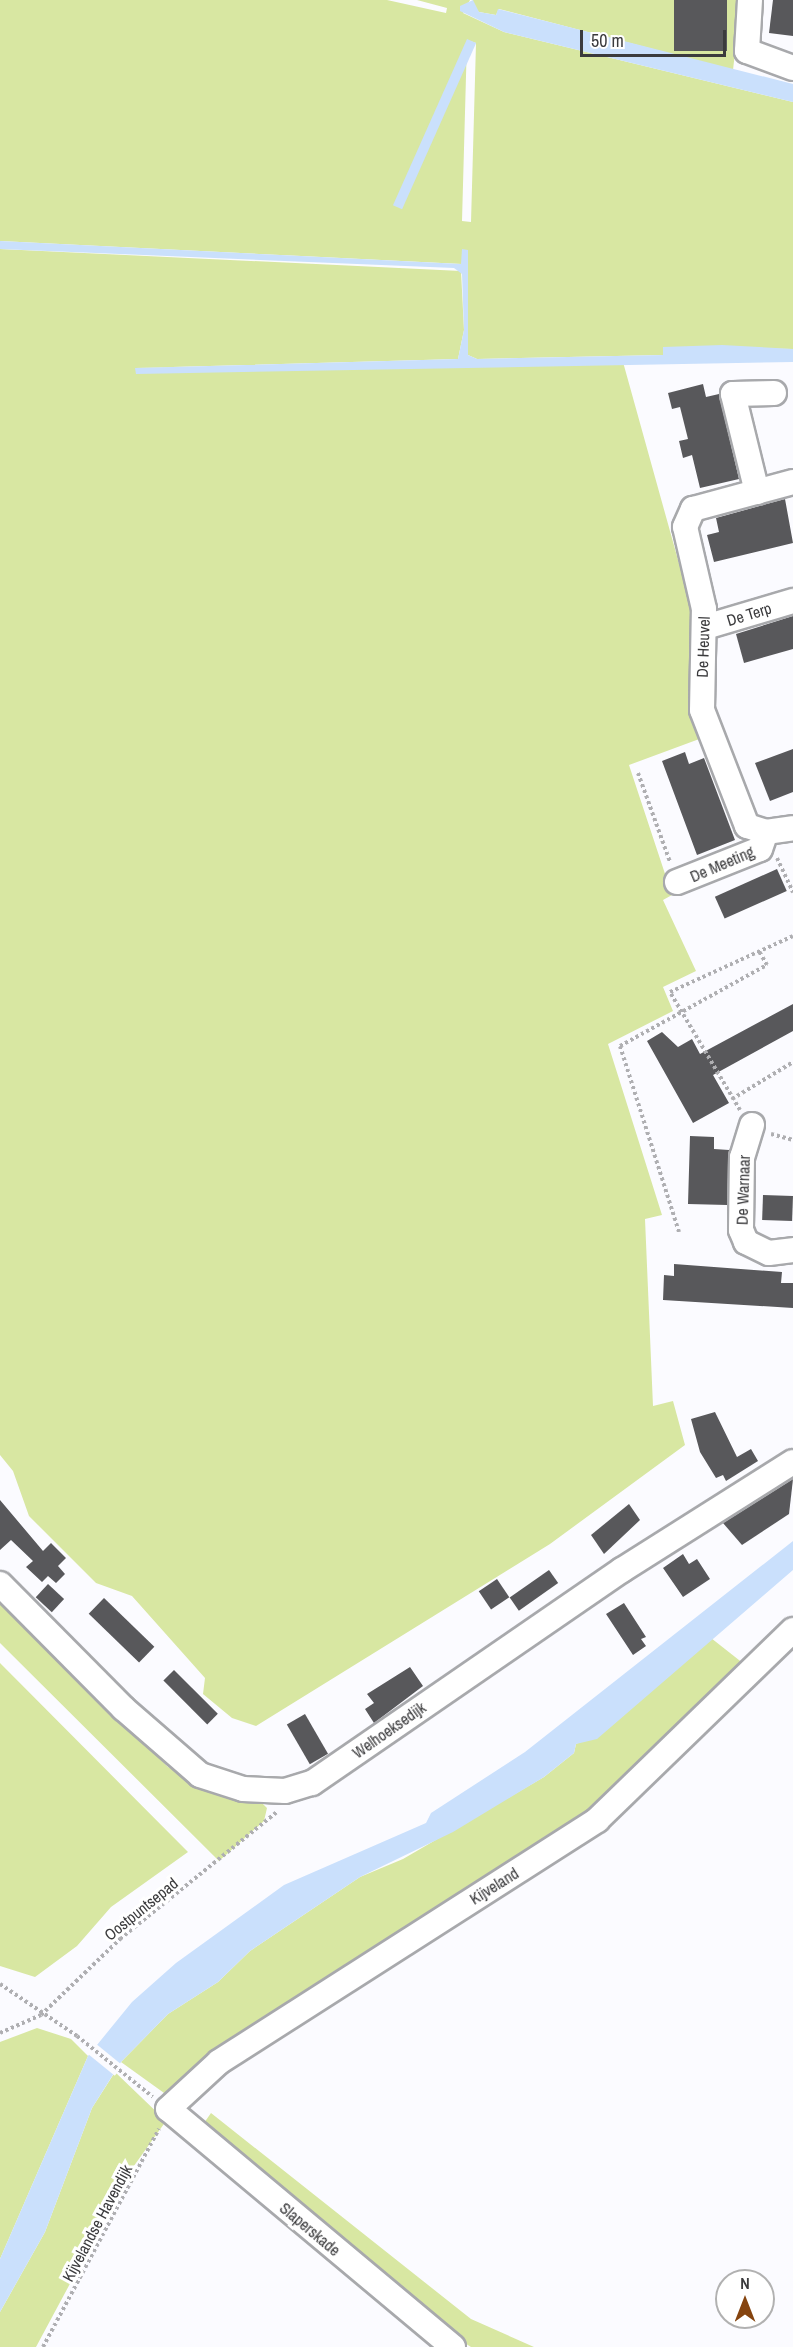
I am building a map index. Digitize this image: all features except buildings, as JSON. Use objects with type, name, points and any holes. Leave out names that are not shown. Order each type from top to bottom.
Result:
[{"type":"street","points":[[750,0],[747,51],[793,68]]},
{"type":"street","points":[[757,492],[733,394],[774,393]]},
{"type":"street","name":"De Heuvel","points":[[766,832],[747,826],[702,710],[705,627],[685,527],[693,509],[793,482]]},
{"type":"street","name":"De Terp","points":[[705,627],[793,600]]},
{"type":"street","name":"De Meeting","points":[[677,882],[760,849],[766,832],[793,828]]},
{"type":"street","name":"De Warnaar","points":[[752,1125],[742,1156],[741,1230],[746,1242],[769,1253],[793,1250]]},
{"type":"street","name":"Welhoeksedijk","points":[[0,1584],[130,1715],[200,1775],[243,1789],[285,1791],[312,1783],[622,1570],[793,1462]]},
{"type":"street","name":"Kijveland","points":[[168,2109],[219,2062],[597,1820],[793,1630]]},
{"type":"street","name":"Slaperskade","points":[[168,2109],[453,2347]]},
{"type":"path","points":[[638,773],[677,882]]},
{"type":"path","points":[[766,832],[793,893]]},
{"type":"path","points":[[752,1125],[732,1099],[670,992],[793,936]]},
{"type":"path","points":[[679,1232],[620,1046],[767,965],[759,951]]},
{"type":"path","points":[[732,1099],[793,1062]]},
{"type":"path","name":"Oostpuntsepad","points":[[0,2033],[41,2015],[120,1939],[263,1826],[279,1810],[285,1791]]},
{"type":"path","points":[[0,1984],[41,2015],[77,2036],[138,2085]]},
{"type":"path","name":"Kijvelandse Havendijk","points":[[43,2347],[168,2109]]},
{"type":"green space","points":[[0,0],[387,0],[446,13],[447,8],[417,0],[470,0],[463,13],[504,32],[793,102],[793,349],[664,347],[664,355],[477,359],[468,355],[467,250],[462,250],[462,264],[0,241]],"holes":[[[467,40],[476,43],[471,222],[462,221]]]},
{"type":"green space","points":[[473,0],[741,0],[733,70],[499,9],[496,15],[479,12],[473,9]]},
{"type":"green space","points":[[0,249],[461,271],[464,330],[458,359],[135,368],[623,362],[690,603],[702,738],[629,765],[672,895],[663,900],[696,971],[663,987],[673,1011],[608,1044],[662,1215],[645,1219],[653,1406],[673,1401],[685,1445],[550,1544],[256,1726],[232,1718],[203,1694],[205,1678],[132,1596],[96,1583],[29,1516],[13,1471],[0,1455]]},
{"type":"green space","points":[[0,1599],[168,1767],[225,1798],[261,1802],[267,1808],[264,1821],[219,1861],[0,1643]]},
{"type":"green space","points":[[711,1638],[744,1664],[606,1798],[551,1841],[171,2098],[121,2062],[168,2014],[218,1982],[250,1951],[360,1877],[403,1859],[544,1777],[574,1753],[576,1744],[611,1726]]},
{"type":"green space","points":[[0,1663],[188,1852],[111,1907],[77,1946],[35,1977],[0,1966]]},
{"type":"green space","points":[[37,2028],[71,2039],[88,2056],[0,2259],[0,2042]]},
{"type":"green space","points":[[115,2072],[166,2121],[131,2170],[36,2347],[0,2347],[0,2312],[45,2232],[92,2108]]},
{"type":"green space","points":[[211,2113],[471,2319],[534,2347],[471,2347],[446,2331],[204,2123]]},
{"type":"water","points":[[473,0],[479,12],[496,15],[498,9],[793,84],[793,102],[504,32],[460,11],[460,6]]},
{"type":"water","points":[[467,39],[476,43],[402,209],[393,205]]},
{"type":"water","points":[[0,241],[461,264],[462,249],[468,250],[468,355],[477,359],[663,355],[663,347],[722,345],[793,349],[793,362],[136,374],[135,368],[458,359],[464,330],[462,274],[454,268],[0,249]]},
{"type":"water","points":[[793,1541],[793,1570],[597,1739],[576,1744],[574,1753],[544,1777],[453,1832],[360,1877],[250,1951],[218,1982],[168,2014],[121,2062],[92,2108],[45,2232],[0,2312],[0,2259],[88,2056],[132,2002],[176,1963],[284,1885],[426,1823],[431,1813],[525,1752]]},
{"type":"pier","points":[[95,2043],[123,2066],[115,2076],[87,2053]]}]
